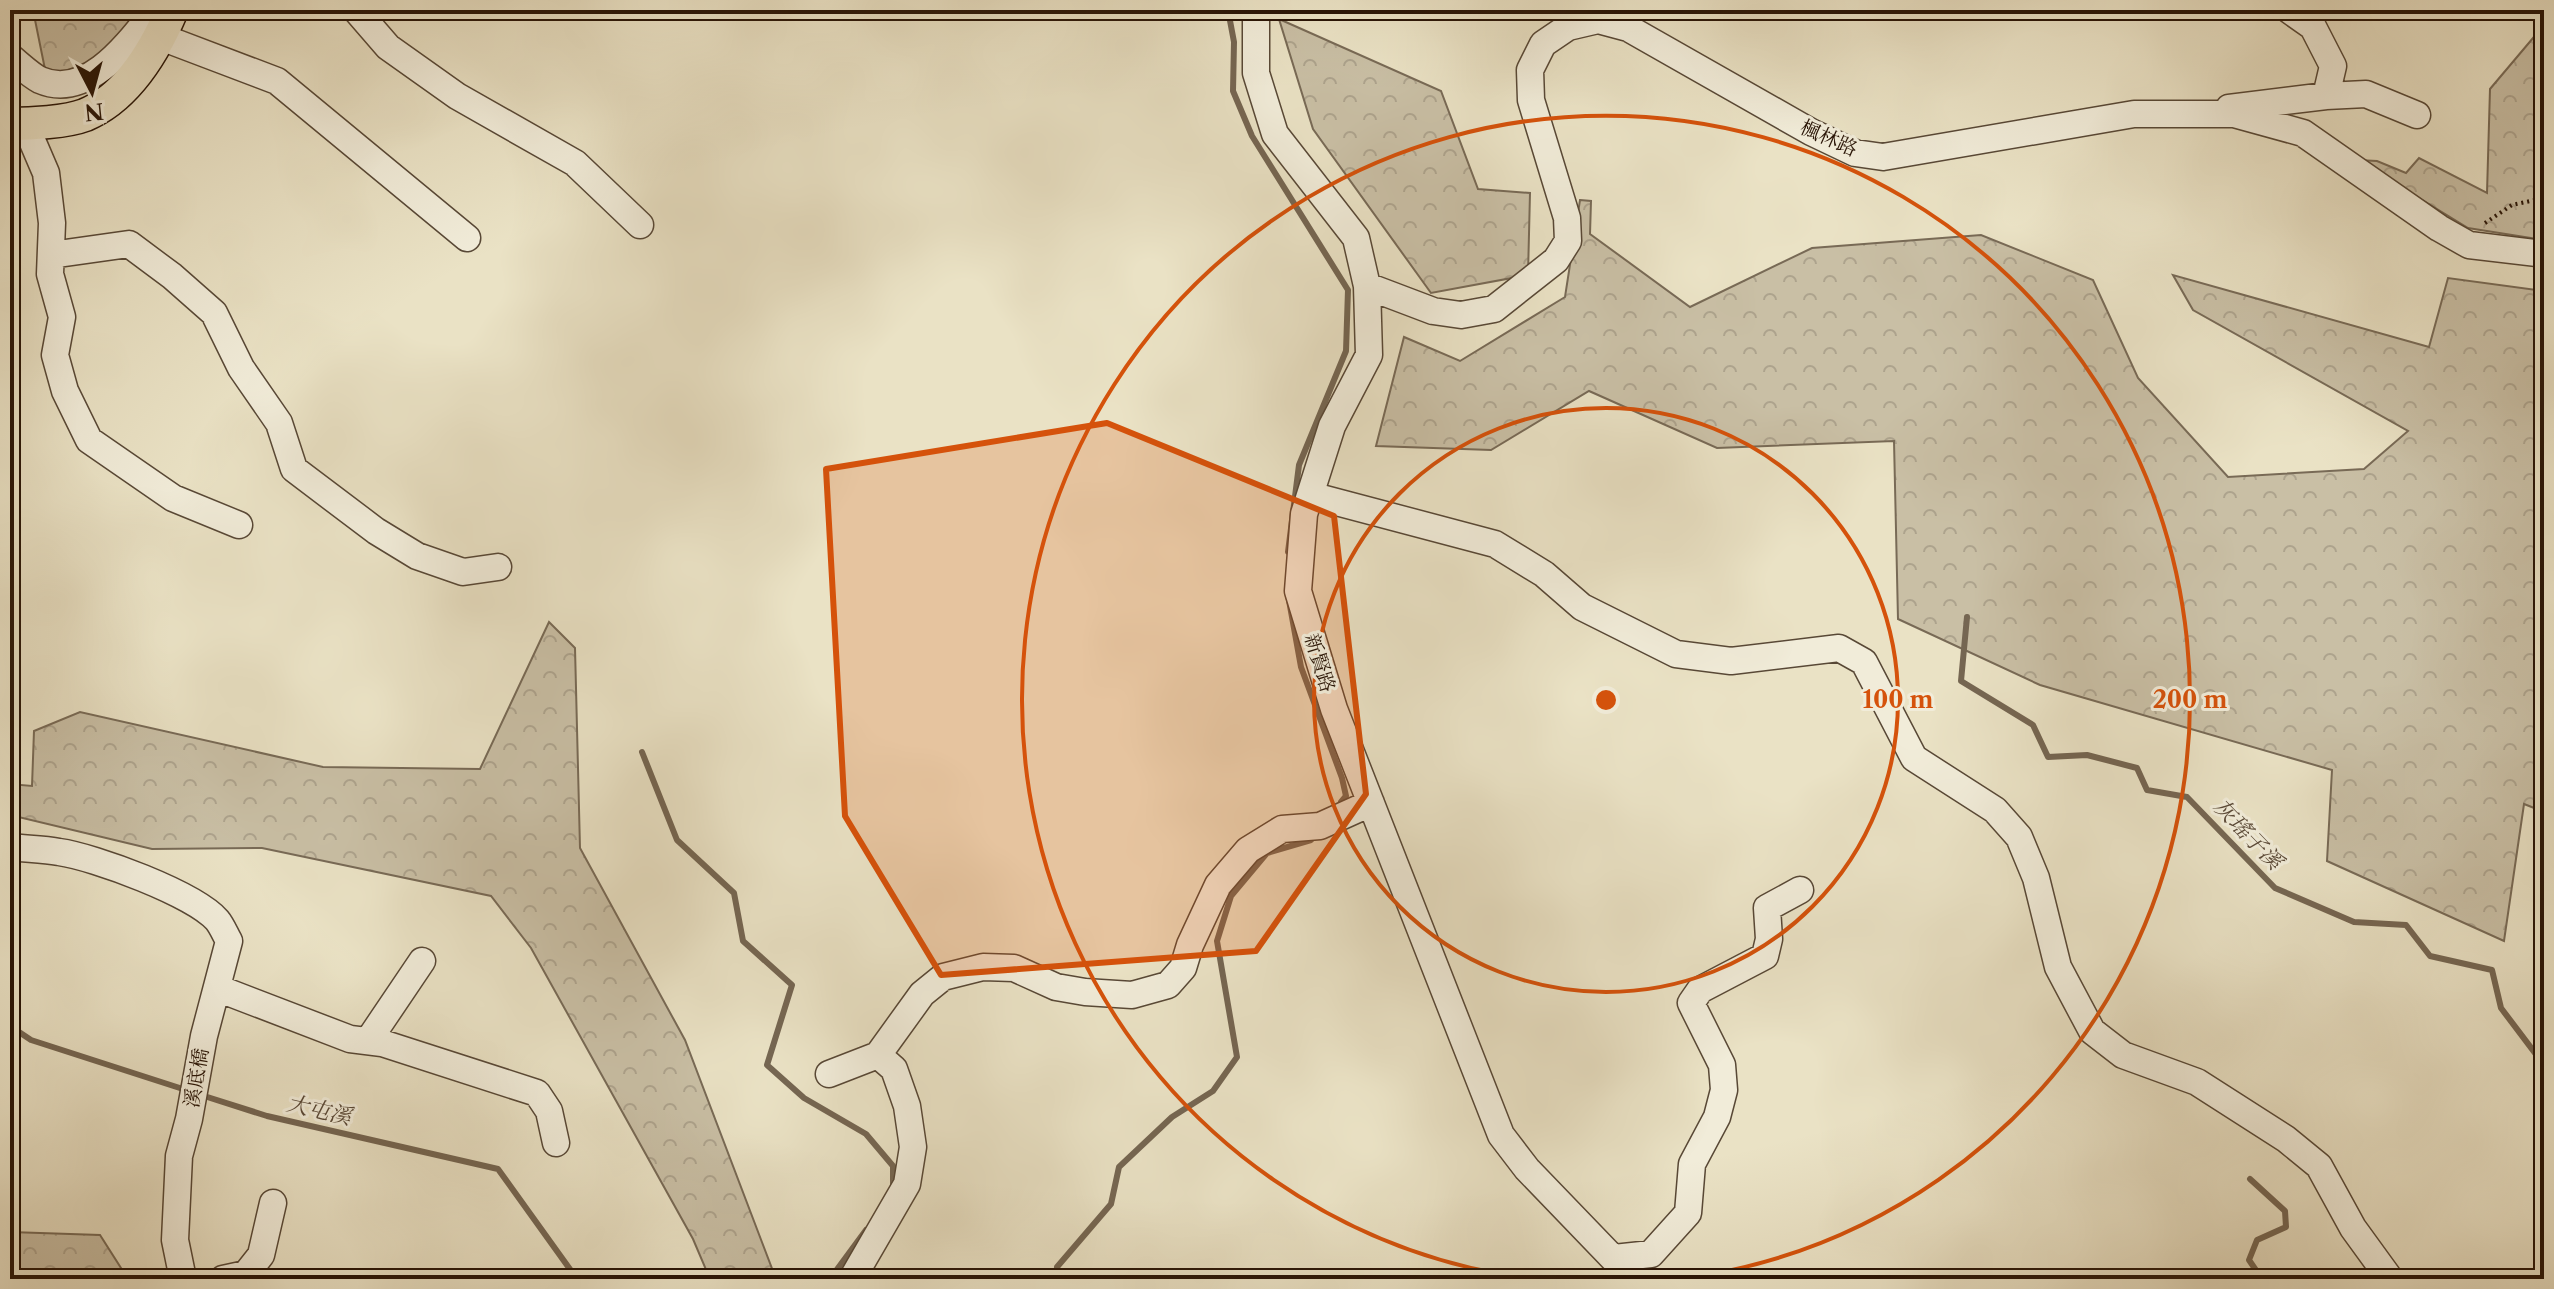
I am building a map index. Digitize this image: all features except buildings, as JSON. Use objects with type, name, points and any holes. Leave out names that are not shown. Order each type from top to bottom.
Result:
[{"type":"main road","points":[[18,124],[84,115],[112,97],[135,75],[163,19]]},
{"type":"street","points":[[356,10],[388,47],[457,96],[575,163],[640,225]]},
{"type":"street","name":"新賢路","points":[[1256,10],[1256,73],[1275,134],[1356,238],[1367,286],[1369,355],[1332,426],[1304,514],[1298,591],[1334,709],[1501,1135],[1527,1169],[1633,1279]]},
{"type":"street","points":[[2289,10],[2313,27],[2333,66],[2326,96]]},
{"type":"street","points":[[10,57],[41,80],[63,83],[82,80],[98,71],[163,19],[277,81],[467,238]]},
{"type":"street","name":"楓林路","points":[[1367,286],[1433,311],[1461,315],[1494,309],[1556,260],[1568,241],[1567,218],[1531,100],[1530,70],[1543,44],[1568,27],[1598,20],[1628,28],[1811,132],[1855,153],[1883,157],[2134,114],[2234,114],[2303,133],[2439,228],[2469,245],[2544,254]]},
{"type":"street","points":[[2193,113],[2366,94],[2417,115]]},
{"type":"street","points":[[18,124],[46,173],[52,223],[50,274],[62,317],[55,355],[65,391],[89,440],[173,498],[239,525]]},
{"type":"street","points":[[51,255],[129,244],[214,313],[241,368],[279,423],[294,469],[376,531],[417,556],[463,572],[498,567]]},
{"type":"street","points":[[1310,495],[1495,544],[1544,574],[1582,607],[1676,654],[1731,661],[1839,648],[1864,662],[1914,758],[1995,810],[2019,837],[2036,878],[2058,967],[2092,1031],[2123,1055],[2197,1082],[2286,1139],[2319,1166],[2353,1228],[2390,1279]]},
{"type":"street","points":[[829,1074],[878,1055],[922,994],[943,977],[983,967],[1014,968],[1056,987],[1085,992],[1132,995],[1168,985],[1183,968],[1190,945],[1218,885],[1248,850],[1282,829],[1320,826],[1371,803]]},
{"type":"street","name":"溪底橋","points":[[10,847],[61,852],[138,878],[204,908],[219,921],[229,941],[204,1036],[179,1156],[175,1240],[183,1279]]},
{"type":"street","points":[[1614,1258],[1651,1254],[1688,1213],[1692,1164],[1717,1117],[1724,1090],[1722,1065],[1691,1003],[1700,990],[1765,956],[1769,939],[1767,908],[1800,890]]},
{"type":"street","points":[[368,1041],[422,961]]},
{"type":"street","points":[[217,988],[350,1039],[382,1043],[537,1093],[549,1111],[556,1143]]},
{"type":"street","points":[[852,1279],[907,1184],[913,1147],[907,1106],[894,1069],[878,1055]]},
{"type":"street","points":[[223,1279],[246,1274],[261,1255],[273,1203]]},
{"type":"path","points":[[2469,245],[2472,232],[2512,205],[2544,198]]},
{"type":"path","points":[[451,1279],[459,1272],[494,1279]]},
{"type":"highlighted area","points":[[1107,423],[1334,516],[1366,794],[1256,951],[941,975],[845,816],[826,469]]},
{"type":"green space","points":[[33,10],[159,10],[50,94]]},
{"type":"green space","points":[[1279,19],[1441,91],[1478,189],[1530,193],[1528,275],[1431,293],[1313,129]]},
{"type":"green space","points":[[2544,25],[2544,240],[2468,228],[2357,160],[2377,161],[2406,173],[2419,158],[2487,193],[2490,89]]},
{"type":"green space","points":[[1580,200],[1591,201],[1590,234],[1690,307],[1812,248],[1981,235],[2093,280],[2138,378],[2228,477],[2364,469],[2408,431],[2193,310],[2173,275],[2429,347],[2448,278],[2544,291],[2544,812],[2524,804],[2504,941],[2327,861],[2332,770],[2040,685],[1898,619],[1894,441],[1717,448],[1589,391],[1491,450],[1376,446],[1404,337],[1460,361],[1565,297]]},
{"type":"green space","points":[[549,622],[575,648],[580,848],[685,1040],[776,1279],[710,1279],[693,1239],[531,948],[491,896],[262,848],[152,849],[10,815],[10,784],[32,786],[34,731],[80,712],[323,767],[480,769]]},
{"type":"green space","points":[[10,1232],[100,1235],[128,1279],[10,1279]]},
{"type":"waterway","points":[[1228,10],[1234,42],[1233,91],[1252,136],[1348,290],[1346,351],[1299,465],[1288,552]]},
{"type":"waterway","points":[[1288,595],[1301,667],[1342,778],[1346,796],[1341,802]]},
{"type":"waterway","name":"灰瑤子溪","points":[[1967,617],[1961,681],[2033,725],[2048,757],[2087,755],[2137,768],[2147,790],[2187,797],[2275,888],[2354,922],[2406,925],[2430,956],[2492,970],[2501,1008],[2544,1065]]},
{"type":"waterway","points":[[642,752],[677,840],[734,893],[743,941],[792,985],[767,1065],[804,1098],[866,1134],[893,1166],[893,1188]]},
{"type":"waterway","points":[[1056,1279],[1057,1267],[1111,1204],[1119,1167],[1172,1117],[1213,1091],[1237,1057],[1217,941],[1231,896],[1267,853],[1311,840]]},
{"type":"waterway","name":"大屯溪","points":[[10,1026],[31,1040],[186,1090]]},
{"type":"waterway","name":"大屯溪","points":[[201,1095],[267,1116],[498,1169],[577,1279]]},
{"type":"waterway","points":[[2250,1179],[2285,1211],[2286,1227],[2257,1240],[2249,1260],[2262,1279]]},
{"type":"waterway","points":[[830,1279],[866,1230]]}]
